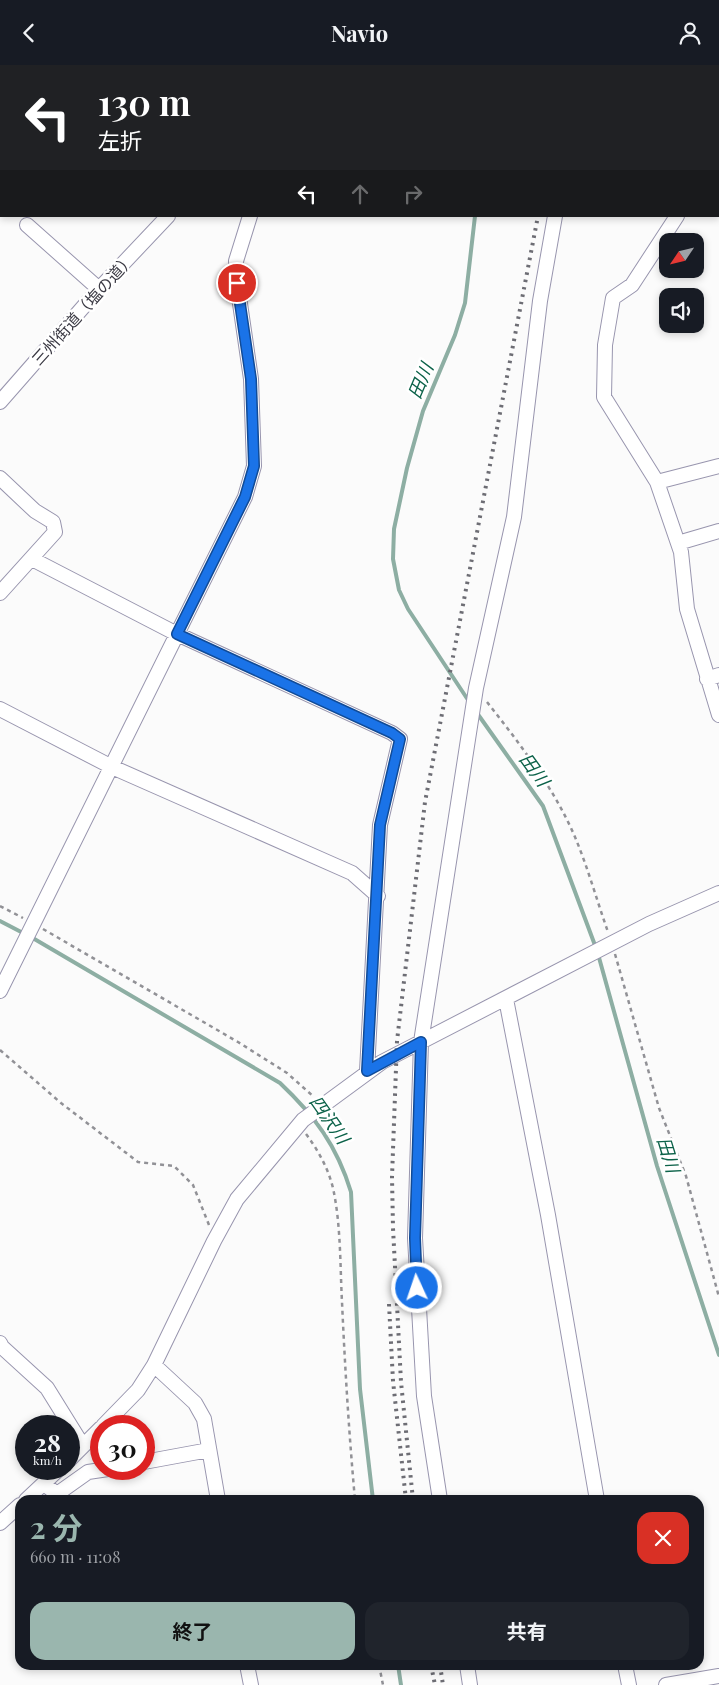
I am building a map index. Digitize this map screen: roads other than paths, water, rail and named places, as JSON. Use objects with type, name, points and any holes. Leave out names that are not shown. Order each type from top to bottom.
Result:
[{"type":"street","name":"三州街道（塩の道）","points":[[0,402],[99,289],[167,217]]},
{"type":"street","points":[[0,991],[245,497],[254,466],[251,379],[237,283],[236,261],[250,217]]},
{"type":"street","points":[[439,1495],[424,1396],[415,1248],[421,1042],[470,720],[514,517],[540,301],[554,217]]},
{"type":"street","points":[[676,217],[632,285],[613,298],[605,345],[604,397],[657,482],[681,552],[687,609],[713,677],[719,715]]},
{"type":"street","points":[[27,225],[99,289]]},
{"type":"street","points":[[657,482],[719,466]]},
{"type":"street","points":[[0,478],[35,511],[53,523],[55,532],[0,593]]},
{"type":"street","points":[[678,543],[719,531]]},
{"type":"street","points":[[32,559],[177,634],[392,733],[400,739],[380,825],[378,896],[367,1071]]},
{"type":"street","points":[[0,709],[112,767],[352,873],[378,896]]},
{"type":"street","points":[[114,1415],[138,1390],[154,1365],[214,1241],[237,1199],[300,1122],[367,1071],[665,917],[719,893]]},
{"type":"street","points":[[506,999],[548,1215],[596,1495]]},
{"type":"street","points":[[0,1343],[46,1388],[83,1446]]},
{"type":"street","points":[[154,1365],[195,1403],[204,1419],[217,1495]]},
{"type":"street","points":[[80,1449],[90,1439]]},
{"type":"street","points":[[155,1460],[209,1450]]},
{"type":"street","points":[[44,1484],[57,1494],[90,1473]]},
{"type":"street","points":[[32,1495],[48,1480]]},
{"type":"street","points":[[0,1523],[15,1510]]},
{"type":"street","points":[[248,1670],[251,1685]]},
{"type":"street","points":[[468,1670],[470,1685]]},
{"type":"street","points":[[626,1670],[629,1685]]},
{"type":"street","points":[[666,1685],[719,1676]]},
{"type":"waterway","name":"田川","points":[[470,703],[408,609],[399,590],[393,559],[394,529],[407,468],[423,411],[455,335],[465,303],[475,217]]},
{"type":"waterway","name":"田川","points":[[477,713],[543,806],[596,948]]},
{"type":"waterway","name":"四沢川","points":[[0,921],[25,934]]},
{"type":"waterway","name":"四沢川","points":[[31,937],[280,1083],[304,1107],[332,1146],[351,1192],[360,1389],[372,1495]]},
{"type":"waterway","name":"田川","points":[[598,954],[657,1166],[719,1355]]},
{"type":"waterway","name":"四沢川","points":[[399,1670],[401,1685]]},
{"type":"railway","points":[[412,1495],[401,1382],[393,1228],[392,1177],[397,1041],[425,802],[538,217]]},
{"type":"railway","points":[[389,1304],[393,1381],[405,1495]]},
{"type":"railway","points":[[432,1670],[435,1685]]},
{"type":"railway","points":[[441,1670],[443,1685]]}]
